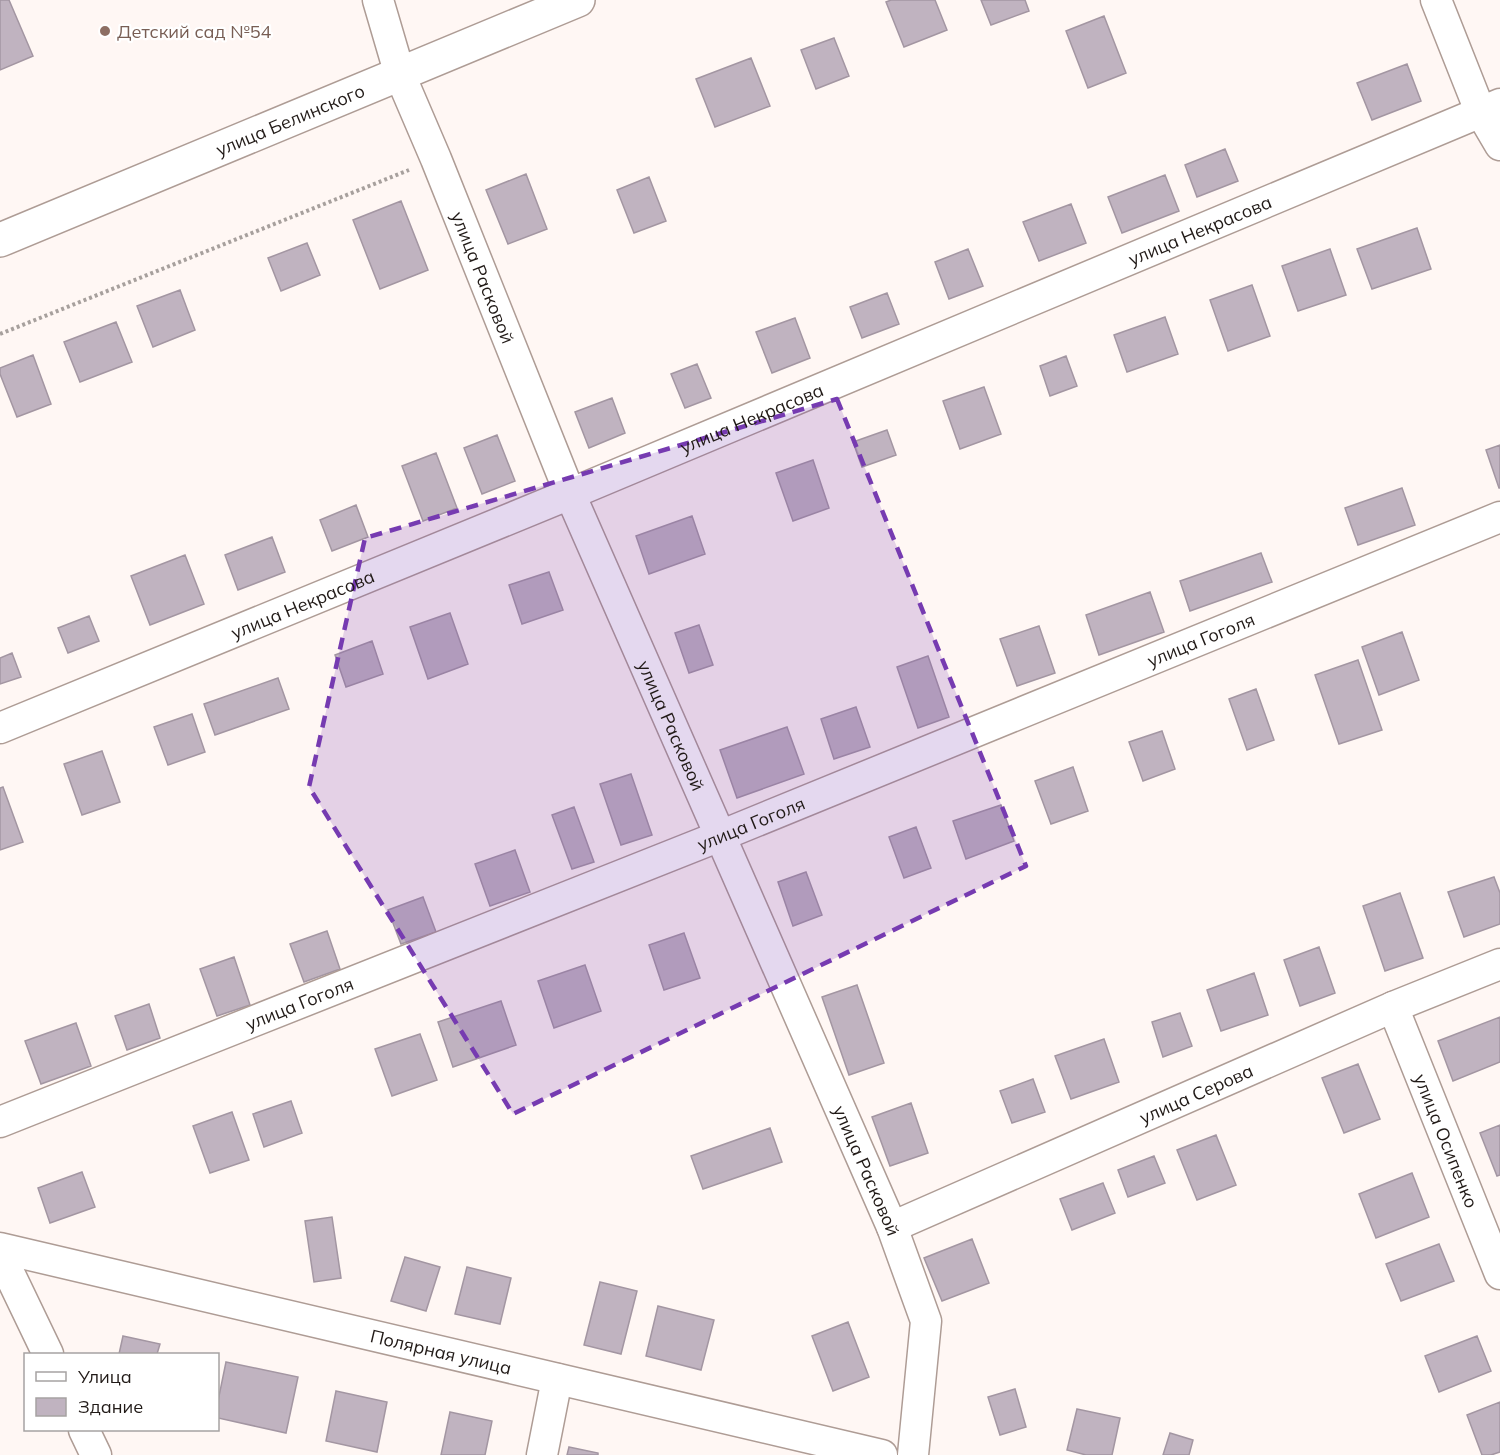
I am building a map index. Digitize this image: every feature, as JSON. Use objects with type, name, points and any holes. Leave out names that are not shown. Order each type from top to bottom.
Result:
[{"type":"main road","name":"улица Белинского","points":[[0,240],[578,0]]},
{"type":"street","name":"улица Расковой","points":[[378,0],[400,75],[570,494],[892,1227],[926,1321],[914,1455]]},
{"type":"street","points":[[1436,0],[1490,107],[1500,144]]},
{"type":"street","name":"улица Некрасова","points":[[0,728],[570,494],[1490,107]]},
{"type":"street","name":"улица Гоголя","points":[[0,1122],[720,836],[1500,517]]},
{"type":"street","name":"улица Серова","points":[[892,1227],[1393,1007],[1500,964]]},
{"type":"street","name":"улица Осипенко","points":[[1393,1007],[1500,1274]]},
{"type":"street","name":"Полярная улица","points":[[0,1248],[882,1455]]},
{"type":"street","points":[[0,1254],[48,1353]]},
{"type":"street","points":[[542,1455],[557,1380]]},
{"type":"street","points":[[84,1431],[96,1455]]},
{"type":"path","points":[[0,334],[436,159]]},
{"type":"highlighted area","points":[[837,399],[1026,866],[513,1114],[309,787],[365,538]]},
{"type":"building","points":[[0,0],[9,0],[33,56],[0,70]]},
{"type":"building","points":[[935,0],[947,30],[904,47],[886,2]]},
{"type":"building","points":[[981,0],[1025,0],[1029,11],[991,25]]},
{"type":"building","points":[[1104,16],[1126,73],[1088,88],[1066,31]]},
{"type":"building","points":[[834,38],[849,76],[816,89],[801,50]]},
{"type":"building","points":[[751,58],[770,106],[715,127],[696,79]]},
{"type":"building","points":[[1407,64],[1421,101],[1372,120],[1357,83]]},
{"type":"building","points":[[1225,149],[1238,181],[1197,197],[1185,165]]},
{"type":"building","points":[[526,174],[547,229],[508,244],[486,190]]},
{"type":"building","points":[[1165,175],[1179,211],[1122,233],[1108,197]]},
{"type":"building","points":[[649,177],[666,221],[634,233],[617,190]]},
{"type":"building","points":[[401,201],[428,270],[380,289],[353,220]]},
{"type":"building","points":[[1071,204],[1086,243],[1039,261],[1023,222]]},
{"type":"building","points":[[1417,228],[1431,269],[1372,289],[1357,249]]},
{"type":"building","points":[[307,243],[320,275],[281,291],[268,258]]},
{"type":"building","points":[[968,249],[983,286],[949,299],[935,262]]},
{"type":"building","points":[[1330,249],[1346,295],[1298,311],[1282,266]]},
{"type":"building","points":[[1252,285],[1270,336],[1228,351],[1210,300]]},
{"type":"building","points":[[180,290],[195,330],[153,347],[137,306]]},
{"type":"building","points":[[887,293],[899,324],[862,338],[850,307]]},
{"type":"building","points":[[1165,317],[1178,354],[1127,372],[1114,335]]},
{"type":"building","points":[[795,318],[810,358],[772,373],[756,332]]},
{"type":"building","points":[[116,322],[132,362],[80,382],[64,342]]},
{"type":"building","points":[[33,355],[51,404],[17,417],[0,374],[0,368]]},
{"type":"building","points":[[1066,356],[1077,386],[1050,396],[1040,366]]},
{"type":"building","points":[[697,364],[711,398],[685,408],[671,374]]},
{"type":"building","points":[[984,387],[1001,434],[960,449],[943,401]]},
{"type":"building","points":[[612,398],[625,433],[589,448],[575,412]]},
{"type":"building","points":[[887,430],[896,455],[862,467],[853,442]]},
{"type":"building","points":[[497,435],[515,481],[482,494],[464,448]]},
{"type":"building","points":[[1500,445],[1500,488],[1499,488],[1486,450]]},
{"type":"building","points":[[436,453],[457,508],[423,521],[402,466]]},
{"type":"building","points":[[813,460],[829,508],[793,521],[776,473]]},
{"type":"building","points":[[1402,488],[1415,525],[1358,545],[1345,508]]},
{"type":"building","points":[[356,505],[368,537],[332,551],[320,520]]},
{"type":"building","points":[[692,516],[705,554],[649,574],[636,536]]},
{"type":"building","points":[[272,537],[285,572],[238,590],[225,555]]},
{"type":"building","points":[[1261,553],[1272,582],[1190,611],[1180,581]]},
{"type":"building","points":[[185,555],[204,604],[150,625],[131,576]]},
{"type":"building","points":[[549,572],[563,610],[522,624],[509,585]]},
{"type":"building","points":[[1150,592],[1164,632],[1099,655],[1086,615]]},
{"type":"building","points":[[450,613],[468,664],[428,679],[410,627]]},
{"type":"building","points":[[89,616],[99,641],[68,653],[58,628]]},
{"type":"building","points":[[699,625],[713,665],[689,673],[675,633]]},
{"type":"building","points":[[1039,626],[1055,673],[1017,686],[1000,639]]},
{"type":"building","points":[[1402,632],[1419,680],[1379,695],[1362,647]]},
{"type":"building","points":[[372,641],[383,674],[346,687],[335,655]]},
{"type":"building","points":[[12,653],[21,677],[0,684],[0,658]]},
{"type":"building","points":[[928,656],[949,717],[918,728],[897,667]]},
{"type":"building","points":[[1358,660],[1382,730],[1339,744],[1315,675]]},
{"type":"building","points":[[278,678],[289,709],[215,735],[204,704]]},
{"type":"building","points":[[1256,689],[1274,740],[1247,750],[1229,699]]},
{"type":"building","points":[[856,707],[870,747],[834,759],[821,719]]},
{"type":"building","points":[[192,714],[205,752],[168,765],[154,727]]},
{"type":"building","points":[[787,727],[804,774],[737,798],[720,750]]},
{"type":"building","points":[[1162,731],[1175,769],[1143,781],[1129,742]]},
{"type":"building","points":[[102,751],[120,802],[82,815],[64,764]]},
{"type":"building","points":[[1073,767],[1088,811],[1051,824],[1035,781]]},
{"type":"building","points":[[631,774],[652,835],[621,845],[600,784]]},
{"type":"building","points":[[3,787],[23,842],[0,850],[0,788]]},
{"type":"building","points":[[1001,805],[1014,841],[966,859],[953,821]]},
{"type":"building","points":[[574,807],[594,862],[572,869],[552,815]]},
{"type":"building","points":[[916,827],[931,868],[904,878],[889,837]]},
{"type":"building","points":[[515,850],[530,892],[490,906],[475,864]]},
{"type":"building","points":[[806,872],[822,915],[793,926],[778,882]]},
{"type":"building","points":[[1494,877],[1500,893],[1500,924],[1464,937],[1448,892]]},
{"type":"building","points":[[1400,893],[1423,958],[1385,971],[1363,906]]},
{"type":"building","points":[[423,897],[436,932],[401,944],[388,910]]},
{"type":"building","points":[[327,931],[340,969],[304,982],[290,944]]},
{"type":"building","points":[[684,933],[700,978],[664,990],[649,945]]},
{"type":"building","points":[[1319,947],[1335,993],[1300,1006],[1284,960]]},
{"type":"building","points":[[234,957],[250,1005],[217,1016],[200,969]]},
{"type":"building","points":[[585,965],[601,1011],[554,1028],[538,981]]},
{"type":"building","points":[[1254,973],[1268,1015],[1221,1031],[1207,990]]},
{"type":"building","points":[[857,985],[884,1063],[849,1075],[822,997]]},
{"type":"building","points":[[501,1001],[516,1045],[453,1067],[438,1022]]},
{"type":"building","points":[[149,1004],[160,1038],[127,1050],[115,1016]]},
{"type":"building","points":[[1180,1013],[1192,1046],[1163,1057],[1152,1022]]},
{"type":"building","points":[[1500,1017],[1500,1062],[1453,1081],[1438,1041]]},
{"type":"building","points":[[76,1023],[91,1066],[41,1084],[25,1041]]},
{"type":"building","points":[[420,1034],[437,1080],[392,1096],[375,1049]]},
{"type":"building","points":[[1104,1039],[1119,1082],[1071,1099],[1055,1056]]},
{"type":"building","points":[[1358,1064],[1380,1119],[1344,1133],[1322,1078]]},
{"type":"building","points":[[1033,1079],[1045,1112],[1012,1123],[1000,1091]]},
{"type":"building","points":[[291,1101],[302,1133],[264,1147],[253,1114]]},
{"type":"building","points":[[911,1103],[928,1153],[890,1166],[872,1117]]},
{"type":"building","points":[[232,1112],[249,1160],[210,1173],[193,1126]]},
{"type":"building","points":[[1500,1125],[1500,1175],[1497,1176],[1480,1133]]},
{"type":"building","points":[[770,1128],[782,1162],[703,1189],[691,1156]]},
{"type":"building","points":[[1216,1135],[1236,1185],[1197,1200],[1177,1150]]},
{"type":"building","points":[[1154,1156],[1165,1183],[1128,1197],[1118,1170]]},
{"type":"building","points":[[82,1172],[95,1207],[50,1223],[38,1188]]},
{"type":"building","points":[[1412,1173],[1429,1217],[1376,1238],[1359,1194]]},
{"type":"building","points":[[1103,1183],[1115,1213],[1072,1230],[1060,1199]]},
{"type":"building","points":[[332,1217],[341,1278],[314,1282],[305,1221]]},
{"type":"building","points":[[972,1239],[989,1283],[942,1301],[924,1258]]},
{"type":"building","points":[[1439,1244],[1454,1281],[1401,1301],[1386,1264]]},
{"type":"building","points":[[405,1257],[440,1267],[426,1311],[391,1301]]},
{"type":"building","points":[[467,1267],[511,1278],[500,1324],[455,1314]]},
{"type":"building","points":[[600,1282],[637,1291],[621,1354],[584,1345]]},
{"type":"building","points":[[658,1306],[714,1320],[701,1370],[646,1356]]},
{"type":"building","points":[[848,1322],[869,1377],[833,1391],[812,1336]]},
{"type":"building","points":[[123,1336],[160,1344],[157,1353],[119,1353]]},
{"type":"building","points":[[1477,1336],[1491,1371],[1439,1392],[1425,1356]]},
{"type":"building","points":[[226,1362],[298,1377],[286,1433],[219,1418],[219,1396]]},
{"type":"building","points":[[1015,1389],[1026,1427],[1000,1435],[988,1397]]},
{"type":"building","points":[[336,1391],[387,1402],[377,1452],[326,1441]]},
{"type":"building","points":[[1500,1402],[1500,1452],[1482,1455],[1467,1415]]},
{"type":"building","points":[[1077,1409],[1120,1418],[1112,1455],[1086,1455],[1067,1450]]},
{"type":"building","points":[[450,1412],[492,1421],[485,1455],[441,1455]]},
{"type":"building","points":[[1170,1433],[1193,1440],[1189,1455],[1163,1455]]},
{"type":"building","points":[[569,1447],[598,1453],[598,1455],[567,1455]]},
{"type":"place","name":"Детский сад №54","points":[[105,31]]}]
